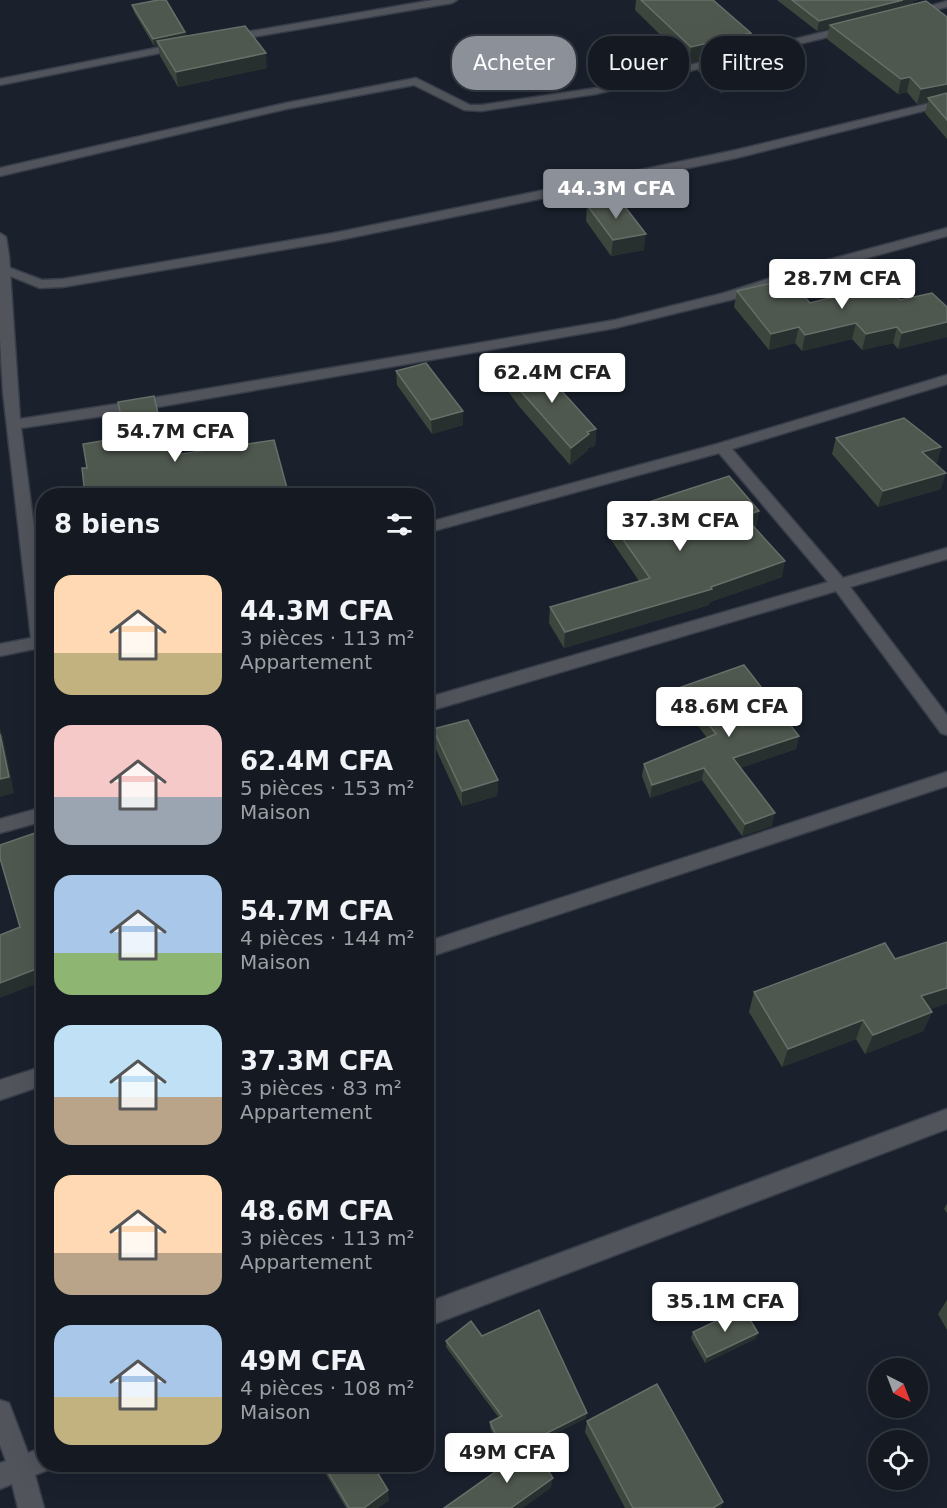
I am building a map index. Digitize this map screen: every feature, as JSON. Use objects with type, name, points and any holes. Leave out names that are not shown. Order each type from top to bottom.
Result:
[{"type":"street","points":[[214,40],[452,0]]},
{"type":"street","points":[[902,16],[947,4]]},
{"type":"street","points":[[0,172],[286,106],[416,81],[468,108],[596,91],[868,24]]},
{"type":"street","points":[[0,82],[192,44]]},
{"type":"street","points":[[5,270],[40,284],[63,283],[334,237],[736,153],[947,102]]},
{"type":"street","points":[[14,424],[117,409],[615,324],[729,296],[829,264],[947,232]]},
{"type":"street","points":[[0,237],[5,270],[5,320],[14,424],[36,594]]},
{"type":"street","points":[[434,526],[722,447],[947,379]]},
{"type":"street","points":[[722,447],[839,584],[947,728]]},
{"type":"street","points":[[434,703],[947,553]]},
{"type":"street","points":[[0,650],[36,642]]},
{"type":"street","points":[[434,947],[947,779]]},
{"type":"street","points":[[0,826],[36,816]]},
{"type":"street","points":[[0,1090],[36,1079]]},
{"type":"street","points":[[434,1312],[947,1119]]},
{"type":"street","points":[[0,1412],[21,1468],[32,1508]]},
{"type":"building","points":[[166,0],[185,32],[153,39],[132,5]]},
{"type":"building","points":[[641,0],[713,0],[751,33],[738,36],[701,36],[701,45],[691,47],[689,36],[679,36]]},
{"type":"building","points":[[792,0],[903,0],[819,21]]},
{"type":"building","points":[[926,1],[947,17],[947,84],[921,89],[910,77],[901,79],[830,25]]},
{"type":"building","points":[[245,26],[266,53],[176,72],[157,41]]},
{"type":"building","points":[[947,93],[947,120],[928,98]]},
{"type":"building","points":[[619,199],[646,234],[613,240],[587,205]]},
{"type":"building","points":[[789,279],[810,303],[883,284],[900,300],[932,293],[947,307],[947,322],[902,333],[897,327],[866,334],[856,323],[805,335],[799,327],[771,334],[737,291]]},
{"type":"building","points":[[426,363],[463,411],[431,420],[396,371]]},
{"type":"building","points":[[534,363],[555,390],[560,389],[596,429],[587,432],[589,434],[571,448],[518,388],[506,370]]},
{"type":"building","points":[[154,396],[162,431],[170,430],[175,455],[274,440],[287,488],[84,488],[82,468],[87,468],[83,444],[125,437],[118,402]]},
{"type":"building","points":[[904,418],[941,447],[922,452],[946,473],[883,491],[836,438]]},
{"type":"building","points":[[729,476],[759,511],[744,516],[785,561],[711,587],[712,589],[565,632],[550,607],[650,578],[610,521],[648,511],[643,504]]},
{"type":"building","points":[[744,665],[799,736],[733,758],[775,813],[745,824],[704,768],[652,785],[644,764],[716,734],[681,687]]},
{"type":"building","points":[[468,720],[498,780],[462,791],[434,729]]},
{"type":"building","points":[[0,734],[9,777],[0,779]]},
{"type":"building","points":[[35,833],[36,836],[36,969],[0,983],[0,935],[20,927],[0,858],[0,845]]},
{"type":"building","points":[[947,942],[947,988],[921,996],[932,1012],[873,1035],[863,1020],[788,1049],[754,992],[885,943],[895,959]]},
{"type":"building","points":[[743,1308],[758,1333],[707,1357],[693,1332]]},
{"type":"building","points":[[539,1310],[587,1413],[505,1454],[490,1422],[502,1416],[446,1341],[471,1321],[482,1336]]},
{"type":"building","points":[[657,1384],[723,1502],[713,1508],[633,1508],[587,1421]]},
{"type":"building","points":[[532,1446],[553,1478],[511,1508],[444,1508]]},
{"type":"building","points":[[328,1472],[377,1472],[388,1490],[364,1508],[349,1508]]}]
